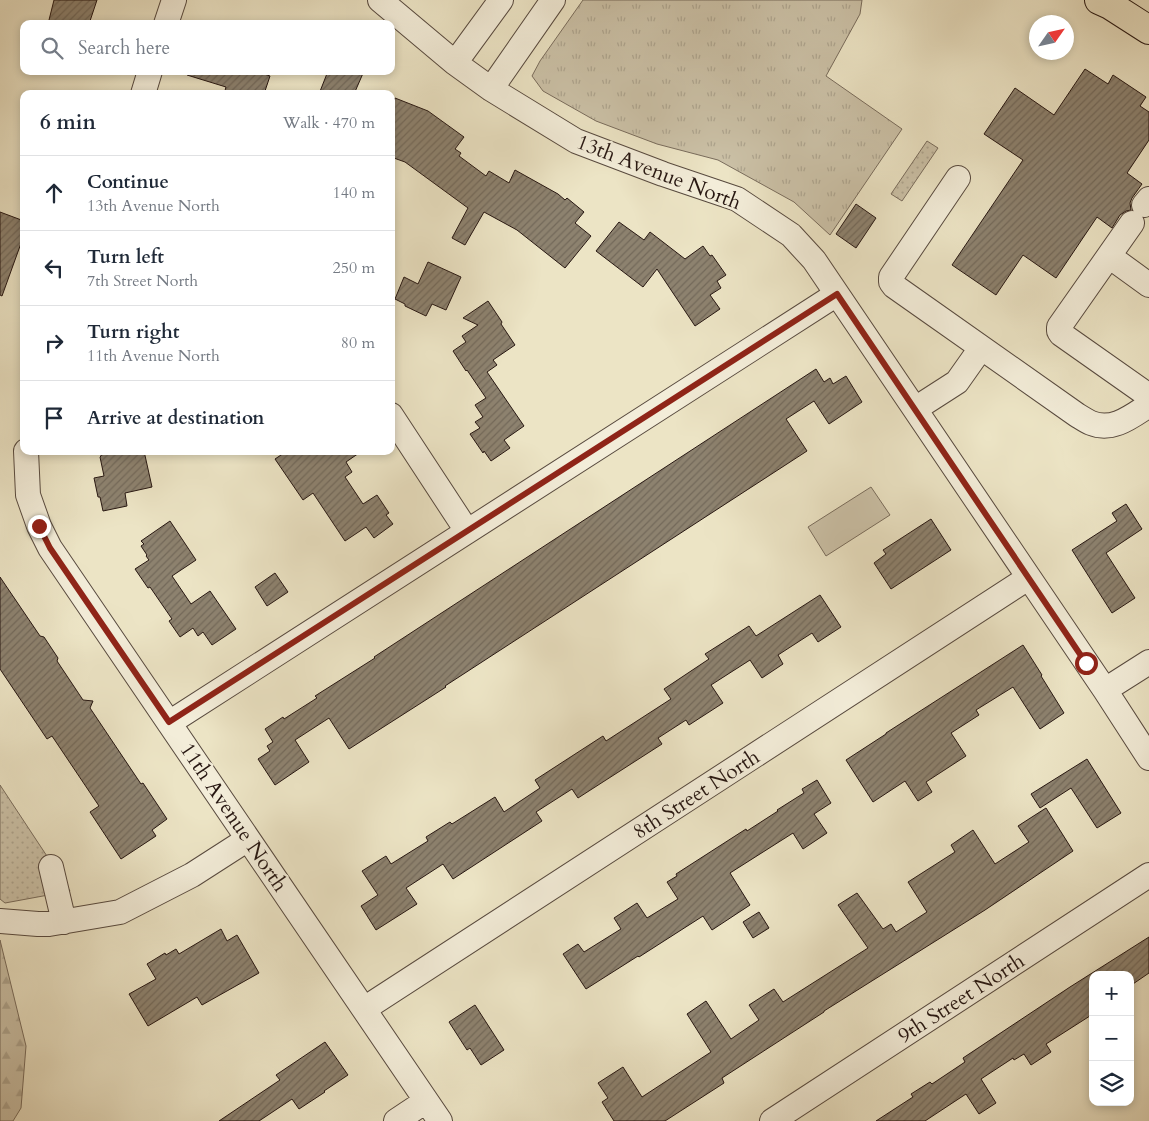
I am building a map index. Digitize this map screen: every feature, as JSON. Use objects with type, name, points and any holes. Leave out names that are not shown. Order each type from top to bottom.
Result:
[{"type":"main road","points":[[1099,0],[1149,30]]},
{"type":"street","points":[[167,20],[174,0]]},
{"type":"street","name":"13th Avenue North","points":[[380,0],[455,63],[491,90],[576,141],[663,174],[737,198],[791,236],[814,260],[1149,758]]},
{"type":"street","points":[[455,63],[501,0]]},
{"type":"street","points":[[491,90],[553,0]]},
{"type":"street","points":[[144,90],[149,75]]},
{"type":"street","points":[[958,178],[891,278],[894,286],[1077,415],[1092,423],[1113,425],[1124,421],[1149,405]]},
{"type":"street","points":[[1142,209],[1059,327],[1059,331],[1149,396]]},
{"type":"street","points":[[1109,256],[1149,285]]},
{"type":"street","points":[[169,722],[837,294]]},
{"type":"street","points":[[915,409],[957,382],[981,348]]},
{"type":"street","points":[[395,421],[467,532]]},
{"type":"street","name":"11th Avenue North","points":[[26,455],[28,495],[39,526],[50,548],[440,1121]]},
{"type":"street","name":"8th Street North","points":[[364,1009],[1028,578]]},
{"type":"street","points":[[1105,690],[1149,662]]},
{"type":"street","points":[[0,921],[38,924],[64,922],[120,912],[192,875],[248,839]]},
{"type":"street","points":[[51,866],[64,922]]},
{"type":"street","name":"9th Street North","points":[[772,1121],[1149,875]]},
{"type":"street","points":[[396,1121],[426,1101]]},
{"type":"green space","points":[[583,0],[862,0],[860,14],[826,76],[902,129],[830,235],[794,202],[718,160],[657,144],[596,121],[543,91],[532,76],[540,61]]},
{"type":"green space","points":[[927,141],[938,148],[902,201],[891,194]]},
{"type":"green space","points":[[871,487],[890,515],[826,556],[808,527]]},
{"type":"green space","points":[[0,785],[70,891],[5,903],[0,899]]},
{"type":"green space","points":[[0,940],[26,1046],[21,1108],[13,1121],[0,1121]]},
{"type":"building","points":[[54,0],[97,0],[90,20],[49,20]]},
{"type":"building","points":[[1085,69],[1108,84],[1113,75],[1146,97],[1140,106],[1149,112],[1149,140],[1127,173],[1142,184],[1132,198],[1130,203],[1131,210],[1120,215],[1112,228],[1097,217],[1056,278],[1023,255],[996,295],[952,265],[1023,160],[984,134],[1015,88],[1054,115]]},
{"type":"building","points":[[187,75],[270,76],[265,90],[225,90],[226,87]]},
{"type":"building","points":[[326,75],[362,75],[356,90],[321,90]]},
{"type":"building","points":[[395,98],[428,111],[464,137],[455,149],[461,153],[459,156],[486,176],[489,171],[509,183],[515,170],[558,194],[565,200],[567,198],[584,212],[575,223],[591,236],[565,268],[517,230],[484,212],[465,245],[452,238],[468,208],[405,162],[395,158]]},
{"type":"building","points":[[856,204],[876,218],[856,248],[836,234]]},
{"type":"building","points":[[0,212],[20,220],[20,246],[2,296],[0,295]]},
{"type":"building","points":[[619,222],[644,240],[650,232],[685,259],[703,246],[726,275],[717,281],[721,288],[710,295],[720,309],[695,326],[657,269],[643,287],[596,251]]},
{"type":"building","points":[[428,262],[461,277],[446,310],[432,304],[426,316],[395,299],[404,277],[418,284]]},
{"type":"building","points":[[488,301],[515,345],[493,360],[497,365],[487,372],[524,426],[504,440],[510,448],[491,461],[470,434],[480,428],[475,422],[483,417],[475,405],[486,398],[453,351],[466,342],[462,336],[478,325],[463,318]]},
{"type":"building","points":[[816,369],[824,382],[830,378],[833,384],[846,376],[862,402],[829,424],[814,401],[786,419],[807,451],[349,749],[329,718],[295,740],[309,762],[275,785],[258,759],[270,751],[267,746],[273,742],[265,729],[317,698],[315,696],[374,657]]},
{"type":"building","points":[[145,455],[152,487],[125,493],[127,506],[103,511],[94,478],[104,476],[101,456]]},
{"type":"building","points":[[281,455],[356,455],[346,462],[352,472],[345,477],[363,504],[377,495],[389,513],[386,515],[393,524],[374,538],[366,527],[345,541],[313,493],[303,500],[275,459]]},
{"type":"building","points":[[1126,504],[1142,529],[1106,553],[1135,598],[1112,613],[1072,550],[1117,521],[1112,513]]},
{"type":"building","points":[[931,519],[951,550],[891,589],[874,563],[886,554],[883,550]]},
{"type":"building","points":[[170,521],[196,560],[172,576],[191,604],[210,591],[236,629],[212,645],[203,632],[198,636],[193,628],[180,637],[169,621],[172,619],[135,569],[149,560],[141,546],[144,544],[141,541]]},
{"type":"building","points":[[275,573],[288,592],[267,606],[255,587]]},
{"type":"building","points":[[0,577],[40,636],[44,637],[58,658],[57,661],[83,700],[93,701],[90,708],[167,819],[152,830],[156,836],[121,859],[90,812],[99,806],[52,736],[47,739],[0,669]]},
{"type":"building","points":[[820,595],[841,627],[818,642],[812,633],[778,655],[783,664],[762,678],[750,660],[711,685],[723,703],[689,725],[686,720],[658,738],[662,744],[578,798],[572,789],[536,812],[542,821],[453,879],[443,864],[406,888],[417,904],[376,930],[361,906],[378,895],[362,871],[386,856],[391,864],[428,841],[426,837],[450,822],[452,824],[495,797],[504,812],[540,788],[535,780],[603,736],[606,741],[671,699],[664,689],[709,659],[705,654],[749,626],[756,636]]},
{"type":"building","points":[[1023,645],[1064,713],[1040,729],[1013,687],[976,710],[979,715],[951,733],[966,756],[926,782],[932,792],[918,801],[905,781],[873,802],[846,760]]},
{"type":"building","points":[[1087,759],[1121,813],[1097,828],[1071,788],[1040,808],[1031,794]]},
{"type":"building","points":[[817,780],[831,803],[814,814],[827,833],[803,849],[793,833],[730,873],[750,905],[712,930],[703,916],[586,989],[563,954],[578,944],[584,952],[621,929],[614,918],[637,903],[647,918],[678,899],[667,882],[677,876],[676,874],[746,829],[747,831],[778,811],[804,793],[802,789]]},
{"type":"building","points":[[1046,808],[1073,851],[985,910],[824,1011],[722,1078],[724,1083],[665,1121],[614,1121],[602,1102],[608,1098],[598,1083],[623,1067],[642,1097],[711,1052],[687,1014],[706,1001],[731,1039],[759,1020],[749,1005],[774,989],[783,1002],[868,948],[838,905],[857,893],[883,929],[891,924],[896,932],[927,912],[908,882],[955,852],[951,845],[973,830],[995,864],[1029,842],[1018,826]]},
{"type":"building","points":[[759,912],[769,928],[753,938],[743,922]]},
{"type":"building","points":[[221,929],[227,941],[237,935],[259,973],[202,1005],[197,997],[148,1026],[129,994],[156,979],[147,964],[165,953],[166,955],[176,949],[179,954]]},
{"type":"building","points":[[1149,937],[1149,973],[1134,983],[1134,971],[1095,971]]},
{"type":"building","points":[[1089,975],[1089,1017],[1046,1044],[1051,1052],[1031,1065],[1024,1054],[1014,1060],[1013,1058],[981,1079],[996,1103],[979,1114],[966,1094],[925,1121],[876,1121],[913,1097],[911,1094],[930,1082],[932,1084],[965,1062],[963,1058]]},
{"type":"building","points":[[475,1005],[504,1050],[481,1065],[470,1048],[467,1050],[449,1022]]},
{"type":"building","points":[[325,1042],[348,1075],[299,1109],[292,1099],[259,1121],[219,1121],[280,1080],[276,1075]]},
{"type":"route","points":[[39,526],[50,548],[169,722],[837,294],[1086,663]]}]
